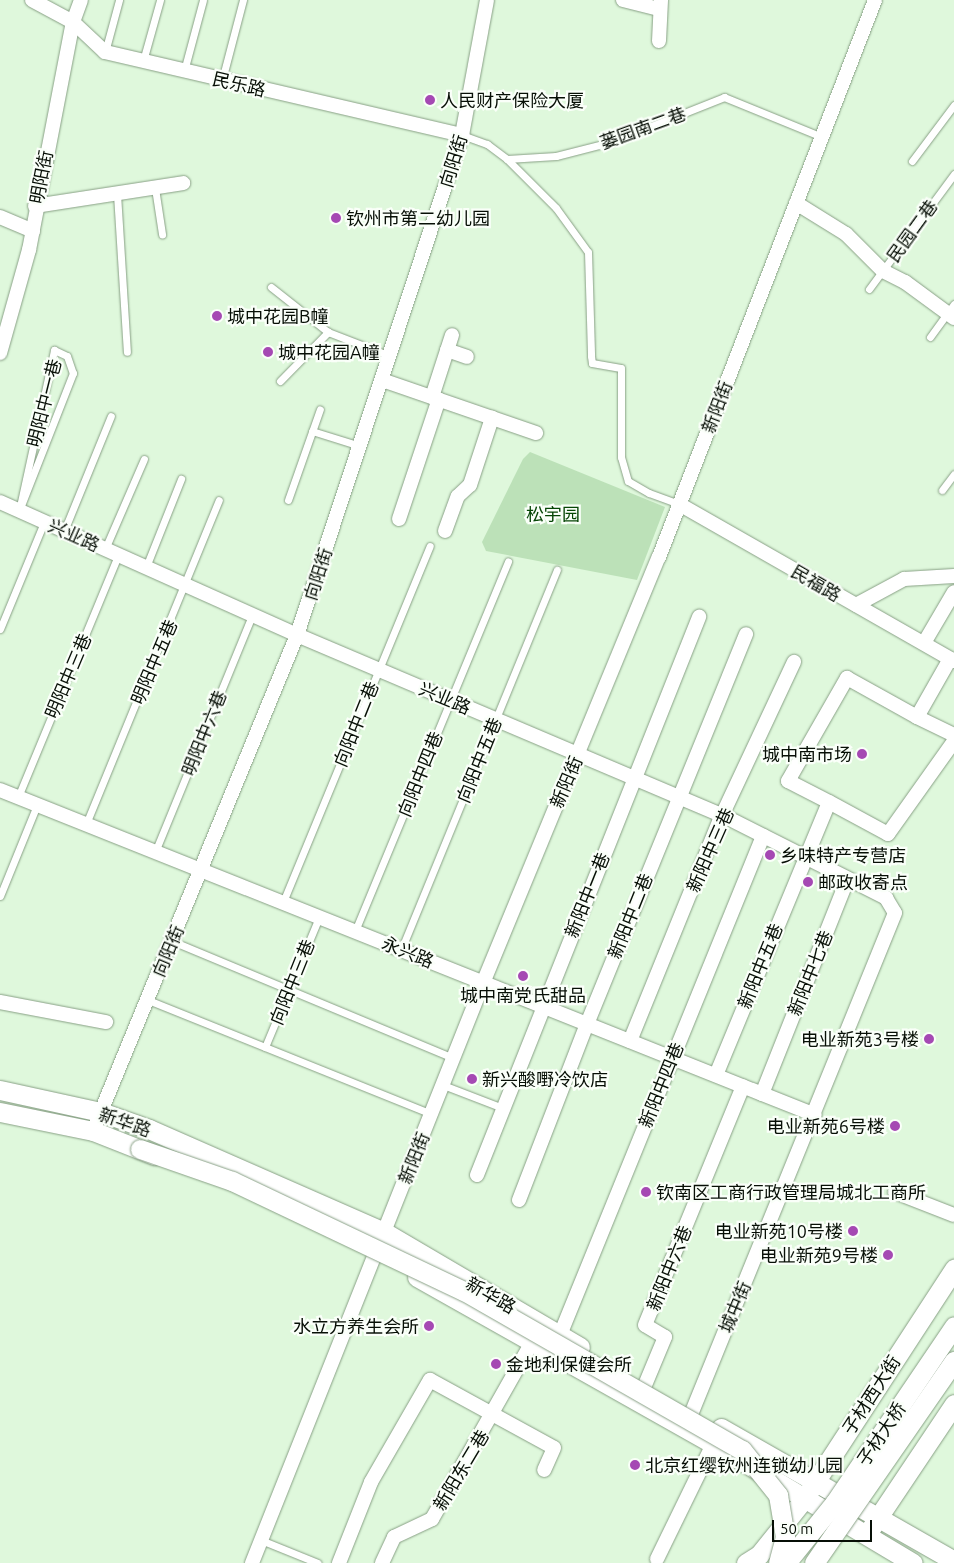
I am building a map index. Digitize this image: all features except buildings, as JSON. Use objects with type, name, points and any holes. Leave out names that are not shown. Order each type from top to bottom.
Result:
[{"type":"street","name":"民乐路","points":[[32,0],[72,22],[105,52],[462,136]]},
{"type":"street","name":"明阳街","points":[[0,353],[3,330],[33,231],[35,206],[72,22],[80,0]]},
{"type":"street","name":"向阳街","points":[[93,1131],[202,870],[297,635],[462,136],[487,0]]},
{"type":"street","points":[[623,0],[660,5],[659,41]]},
{"type":"street","name":"新阳街","points":[[252,1563],[483,982],[679,504],[875,0]]},
{"type":"street","points":[[35,206],[183,184]]},
{"type":"street","points":[[796,203],[846,234],[883,271],[905,282],[952,312]]},
{"type":"street","points":[[0,217],[33,231]]},
{"type":"street","points":[[399,519],[436,398],[452,335]]},
{"type":"street","points":[[447,350],[467,357]]},
{"type":"street","points":[[382,380],[536,433]]},
{"type":"street","points":[[445,532],[458,496],[470,485],[492,418]]},
{"type":"street","name":"兴业路","points":[[0,502],[297,635],[724,816],[847,880],[886,898]]},
{"type":"street","name":"民福路","points":[[679,504],[952,660]]},
{"type":"street","points":[[856,605],[904,579],[954,576]]},
{"type":"street","points":[[924,643],[954,592]]},
{"type":"street","name":"新阳中一巷","points":[[477,1175],[542,1006],[700,616]]},
{"type":"street","name":"新阳中二巷","points":[[519,1200],[587,1024],[746,634]]},
{"type":"street","points":[[917,717],[952,660]]},
{"type":"street","name":"新阳中三巷","points":[[630,1041],[724,816],[794,662]]},
{"type":"street","points":[[954,735],[917,717],[847,678],[788,781],[888,834],[954,741]]},
{"type":"street","name":"永兴路","points":[[0,790],[815,1115]]},
{"type":"street","name":"新阳中五巷","points":[[716,1075],[828,802]]},
{"type":"street","name":"新阳中四巷","points":[[560,1335],[763,836]]},
{"type":"street","name":"新阳中七巷","points":[[762,1094],[847,880]]},
{"type":"street","name":"城中街","points":[[692,1412],[815,1115],[896,912],[886,898]]},
{"type":"street","points":[[0,1002],[106,1022]]},
{"type":"street","name":"新阳中六巷","points":[[645,1385],[665,1337],[646,1325],[743,1086]]},
{"type":"street","name":"新华路","points":[[0,1090],[101,1112],[148,1130],[384,1232],[645,1385],[816,1480],[954,1561]]},
{"type":"street","name":"新华路","points":[[0,1112],[93,1131],[140,1149],[376,1254],[713,1444],[913,1563]]},
{"type":"street","points":[[140,1149],[232,1181],[464,1292],[742,1450],[778,1495],[785,1537],[778,1563]]},
{"type":"street","points":[[894,1192],[954,1215]]},
{"type":"street","name":"子材西大街","points":[[746,1563],[759,1555],[804,1499],[954,1269]]},
{"type":"street","name":"子材大桥","points":[[786,1563],[835,1502],[954,1326]]},
{"type":"street","name":"新阳东二巷","points":[[382,1563],[394,1537],[432,1519],[495,1413],[532,1342]]},
{"type":"street","name":"子材大桥","points":[[814,1563],[954,1361]]},
{"type":"street","points":[[340,1563],[371,1482],[430,1380],[495,1413],[554,1448],[544,1470]]},
{"type":"street","points":[[866,1536],[954,1404]]},
{"type":"street","points":[[657,1559],[713,1444]]},
{"type":"lane","points":[[105,52],[119,0]]},
{"type":"lane","points":[[143,61],[160,0]]},
{"type":"lane","points":[[184,71],[203,0]]},
{"type":"lane","points":[[222,80],[243,0]]},
{"type":"lane","name":"蒌园南二巷","points":[[507,159],[556,156],[611,142],[724,97],[822,137]]},
{"type":"lane","points":[[912,161],[954,105]]},
{"type":"lane","points":[[462,136],[487,144],[507,159],[556,208],[588,252],[592,363],[621,368],[621,457],[628,481],[648,493],[679,504]]},
{"type":"lane","name":"民园二巷","points":[[870,289],[954,174]]},
{"type":"lane","points":[[155,188],[162,234]]},
{"type":"lane","points":[[118,194],[127,352]]},
{"type":"lane","points":[[271,287],[328,332],[390,356]]},
{"type":"lane","points":[[930,337],[952,312]]},
{"type":"lane","points":[[280,381],[328,332]]},
{"type":"lane","name":"明阳中一巷","points":[[54,350],[67,356],[73,373],[19,511],[54,350]]},
{"type":"lane","points":[[288,500],[320,409]]},
{"type":"lane","points":[[64,531],[111,416]]},
{"type":"lane","points":[[312,431],[360,446]]},
{"type":"lane","points":[[105,549],[144,459]]},
{"type":"lane","points":[[942,490],[954,474]]},
{"type":"lane","points":[[146,567],[181,479]]},
{"type":"lane","name":"明阳中五巷","points":[[86,824],[186,585],[219,500]]},
{"type":"lane","points":[[0,629],[44,522]]},
{"type":"lane","name":"向阳中二巷","points":[[283,902],[430,546]]},
{"type":"lane","name":"明阳中三巷","points":[[18,798],[118,555]]},
{"type":"lane","name":"向阳中四巷","points":[[355,931],[508,561]]},
{"type":"lane","name":"向阳中五巷","points":[[401,950],[557,570]]},
{"type":"lane","name":"明阳中六巷","points":[[155,852],[252,615]]},
{"type":"lane","points":[[0,896],[36,805]]},
{"type":"lane","name":"向阳中三巷","points":[[266,1048],[319,917]]},
{"type":"lane","points":[[172,941],[453,1058]]},
{"type":"lane","points":[[148,1000],[431,1114]]},
{"type":"lane","points":[[443,1084],[503,1108]]},
{"type":"lane","points":[[261,1540],[318,1563]]},
{"type":"green space","name":"松宇园","points":[[530,452],[665,507],[637,580],[486,551],[482,542],[523,459]]},
{"type":"place","name":"人民财产保险大厦","points":[[430,100]]},
{"type":"place","name":"钦州市第二幼儿园","points":[[336,218]]},
{"type":"place","name":"城中花园B幢","points":[[217,316]]},
{"type":"place","name":"城中花园A幢","points":[[268,352]]},
{"type":"place","name":"城中南市场","points":[[862,754]]},
{"type":"place","name":"乡味特产专营店","points":[[770,855]]},
{"type":"place","name":"邮政收寄点","points":[[808,882]]},
{"type":"place","name":"城中南党氏甜品","points":[[523,976]]},
{"type":"place","name":"电业新苑3号楼","points":[[929,1039]]},
{"type":"place","name":"新兴酸嘢冷饮店","points":[[472,1079]]},
{"type":"place","name":"电业新苑6号楼","points":[[895,1126]]},
{"type":"place","name":"钦南区工商行政管理局城北工商所","points":[[646,1192]]},
{"type":"place","name":"电业新苑10号楼","points":[[853,1231]]},
{"type":"place","name":"电业新苑9号楼","points":[[888,1255]]},
{"type":"place","name":"水立方养生会所","points":[[429,1326]]},
{"type":"place","name":"金地利保健会所","points":[[496,1364]]},
{"type":"place","name":"北京红缨钦州连锁幼儿园","points":[[635,1465]]}]
